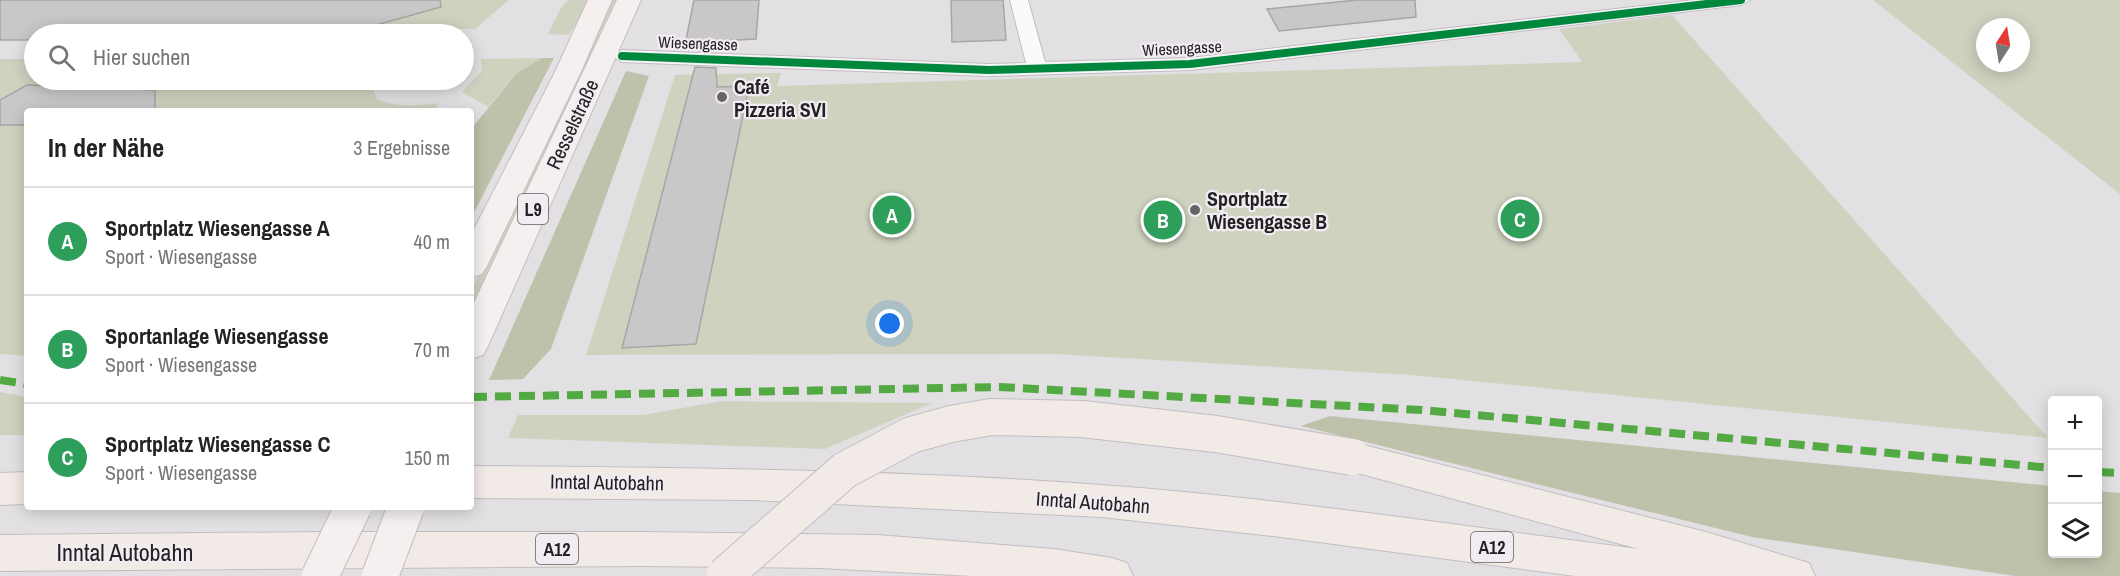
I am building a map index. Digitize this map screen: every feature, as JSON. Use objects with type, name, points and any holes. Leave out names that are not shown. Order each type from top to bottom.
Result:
[{"type":"highway","points":[[724,576],[844,470],[911,435],[951,424],[990,417],[1031,416],[1082,419],[1216,434],[1352,457],[1706,549],[1794,576]]},
{"type":"highway","name":"Inntal Autobahn","points":[[474,482],[753,484],[1101,501],[1273,519],[1711,576]]},
{"type":"highway","points":[[0,489],[24,488]]},
{"type":"highway","name":"Inntal Autobahn","points":[[0,553],[560,549],[842,550],[967,558],[1112,576]]},
{"type":"main road","name":"Resselstraße","points":[[474,339],[581,73],[596,10]]},
{"type":"main road","name":"Resselstraße","points":[[474,261],[581,73],[625,10]]},
{"type":"main road","points":[[320,576],[352,510]]},
{"type":"main road","points":[[380,576],[405,510]]},
{"type":"street","points":[[1019,0],[1037,70]]},
{"type":"street","name":"Wiesengasse","points":[[622,56],[1037,70],[1223,62],[1741,0]]},
{"type":"green space","points":[[0,0],[509,0],[475,29],[474,24],[24,24],[24,40],[0,40]]},
{"type":"green space","points":[[568,0],[590,0],[569,35],[548,34],[561,8]]},
{"type":"green space","points":[[611,0],[616,0],[474,301],[474,285]]},
{"type":"green space","points":[[1873,0],[2120,0],[2120,194]]},
{"type":"green space","points":[[1672,15],[2048,438],[1412,375],[1055,354],[586,355],[675,75],[781,73],[777,86],[1582,62],[1559,29]]},
{"type":"green space","points":[[542,58],[517,73],[488,107],[462,92],[474,90],[474,79],[482,70],[481,59]]},
{"type":"green space","points":[[542,58],[554,58],[474,212],[474,125],[517,73]]},
{"type":"green space","points":[[0,59],[24,59],[24,90],[374,90],[377,99],[392,104],[438,103],[436,108],[24,108],[24,356],[0,354]]},
{"type":"green space","points":[[626,71],[649,76],[551,349],[523,379],[489,380]]},
{"type":"green space","points":[[0,392],[24,396],[24,435],[0,435]]},
{"type":"green space","points":[[722,401],[932,403],[825,449],[508,438],[518,415],[643,415]]},
{"type":"green space","points":[[1330,416],[2048,486],[2048,558],[2102,558],[2102,491],[2120,493],[2120,576],[2015,576],[1752,537],[1301,426]]},
{"type":"building","points":[[0,0],[440,0],[441,7],[380,24],[24,24],[24,40],[0,40]]},
{"type":"building","points":[[694,0],[759,0],[756,39],[716,41],[716,51],[700,51],[702,44],[685,45]]},
{"type":"building","points":[[951,0],[1003,0],[1006,40],[952,42]]},
{"type":"building","points":[[1357,0],[1415,0],[1416,17],[1279,31],[1267,9]]},
{"type":"building","points":[[695,67],[716,68],[717,87],[749,86],[696,344],[622,348]]},
{"type":"building","points":[[24,87],[24,90],[155,90],[155,108],[24,108],[24,125],[0,125],[0,100]]},
{"type":"marked path","points":[[0,380],[24,384]]},
{"type":"marked path","points":[[474,397],[999,387],[1422,410],[2048,468]]},
{"type":"marked path","points":[[2102,472],[2120,473]]},
{"type":"cycle path","points":[[622,56],[989,70],[1190,64],[1741,0]]},
{"type":"place","name":"Café Pizzeria SVI","points":[[722,97]]},
{"type":"place","name":"Sportplatz Wiesengasse B","points":[[1195,210]]},
{"type":"place","name":"Sportplatz Wiesengasse A","points":[[892,215]]},
{"type":"place","name":"Sportplatz Wiesengasse C","points":[[1520,219]]},
{"type":"place","name":"Sportanlage Wiesengasse","points":[[1163,220]]}]
